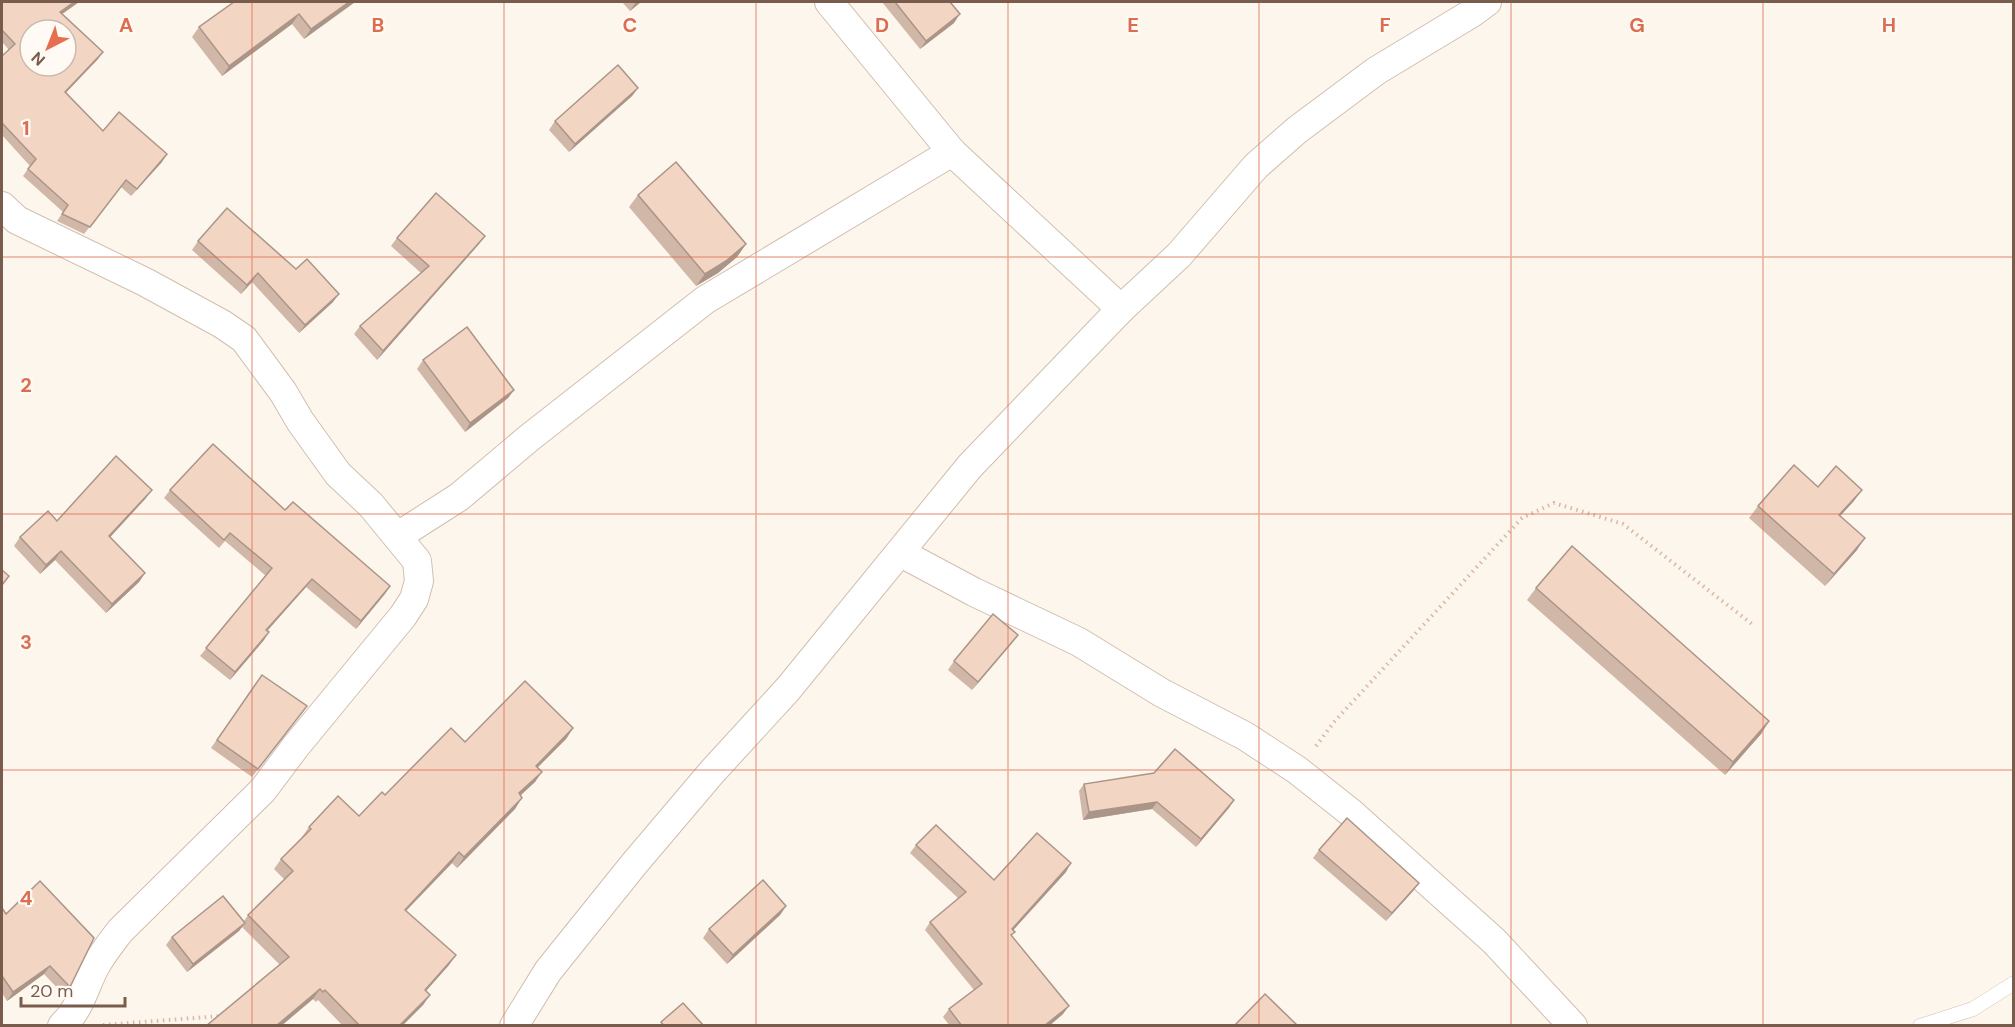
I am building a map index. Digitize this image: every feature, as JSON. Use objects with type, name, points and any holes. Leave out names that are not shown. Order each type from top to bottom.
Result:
[{"type":"street","points":[[829,2],[952,152],[1121,309]]},
{"type":"street","points":[[514,1026],[548,971],[634,864],[712,772],[788,689],[970,466],[1121,309],[1179,255],[1256,166],[1298,130],[1376,71],[1487,2]]},
{"type":"street","points":[[398,536],[459,497],[529,438],[705,300],[952,152]]},
{"type":"street","points":[[2,206],[17,220],[145,282],[222,324],[244,339],[338,474],[370,504],[417,561],[419,581],[414,599],[403,616],[263,790],[120,931],[93,970],[84,995],[67,1024]]},
{"type":"street","points":[[901,553],[974,592],[1079,642],[1162,693],[1245,736],[1297,770],[1350,813],[1494,941],[1573,1026]]},
{"type":"lane","points":[[1920,1026],[1973,1009],[2013,983]]},
{"type":"path","points":[[1297,770],[1334,722],[1522,518],[1554,503],[1623,524],[1752,624]]},
{"type":"path","points":[[67,1024],[101,1025],[224,1016]]},
{"type":"building","points":[[2,2],[74,2],[60,12],[66,18],[18,18],[18,78],[78,78],[78,29],[103,52],[65,92],[103,131],[119,112],[167,154],[137,189],[126,180],[90,227],[62,214],[68,205],[28,169],[36,159],[2,123],[2,56],[15,44],[2,30]]},
{"type":"building","points":[[234,2],[349,2],[311,29],[299,14],[229,66],[199,27]]},
{"type":"building","points":[[895,2],[950,2],[960,14],[926,41]]},
{"type":"building","points":[[618,65],[638,88],[575,144],[555,121]]},
{"type":"building","points":[[676,162],[746,244],[726,261],[705,274],[638,195]]},
{"type":"building","points":[[436,193],[485,236],[383,351],[360,326],[429,266],[397,238]]},
{"type":"building","points":[[227,208],[296,269],[307,259],[339,294],[305,325],[258,273],[247,285],[198,241]]},
{"type":"building","points":[[467,327],[514,390],[470,423],[423,360]]},
{"type":"building","points":[[213,444],[285,510],[293,502],[390,586],[361,621],[312,579],[266,630],[269,632],[235,672],[206,648],[272,568],[230,533],[224,540],[170,490]]},
{"type":"building","points":[[116,456],[152,490],[109,536],[145,573],[112,604],[61,551],[46,565],[20,537],[48,511],[57,521]]},
{"type":"building","points":[[1794,465],[1818,487],[1836,466],[1862,490],[1839,515],[1865,538],[1834,574],[1758,506]]},
{"type":"building","points":[[1572,546],[1769,721],[1733,762],[1536,588]]},
{"type":"building","points":[[2,570],[9,576],[2,585]]},
{"type":"building","points":[[993,614],[1018,635],[978,682],[954,661]]},
{"type":"building","points":[[262,675],[307,706],[258,769],[217,740]]},
{"type":"building","points":[[525,681],[573,728],[536,766],[542,772],[519,793],[522,798],[464,857],[459,852],[405,910],[456,955],[425,990],[430,995],[399,1026],[360,1026],[325,990],[323,992],[320,989],[276,1026],[206,1026],[289,957],[248,915],[293,871],[281,859],[311,829],[309,827],[338,796],[359,816],[382,792],[385,795],[451,728],[465,742]]},
{"type":"building","points":[[1175,749],[1234,800],[1201,839],[1157,802],[1089,812],[1084,784],[1154,773]]},
{"type":"building","points":[[1347,818],[1419,883],[1392,913],[1319,850]]},
{"type":"building","points":[[936,825],[994,880],[1037,833],[1071,863],[1012,929],[1015,932],[1011,935],[1069,1006],[1044,1026],[962,1026],[949,1009],[982,984],[930,922],[966,892],[916,845]]},
{"type":"building","points":[[763,880],[786,906],[733,955],[709,929]]},
{"type":"building","points":[[40,881],[94,938],[70,987],[50,966],[13,992],[2,976],[2,908],[6,914]]},
{"type":"building","points":[[223,896],[245,923],[193,964],[172,937]]},
{"type":"building","points":[[1265,994],[1298,1026],[1234,1026]]},
{"type":"building","points":[[683,1003],[704,1026],[664,1026],[661,1022]]}]
